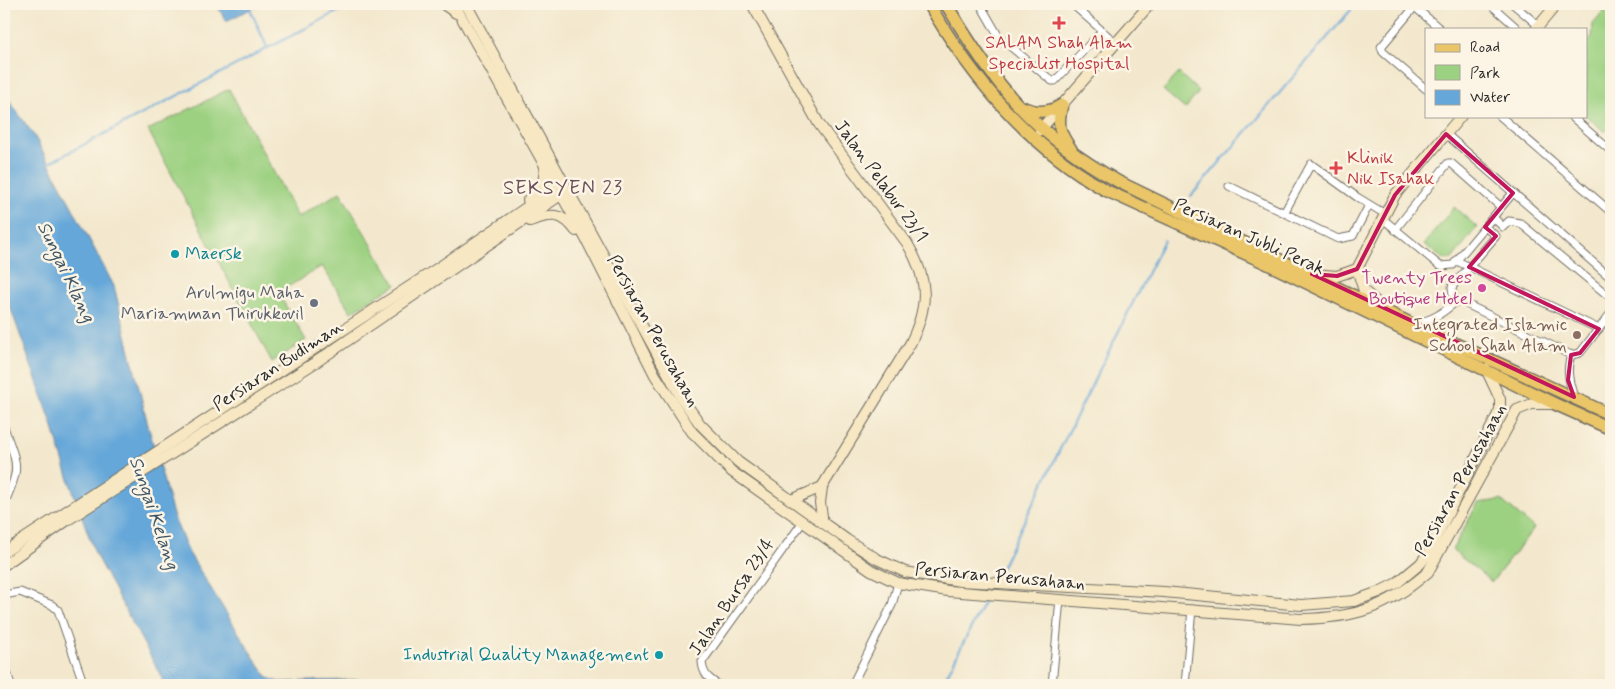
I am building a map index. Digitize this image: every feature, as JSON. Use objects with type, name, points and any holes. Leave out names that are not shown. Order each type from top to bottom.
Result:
[{"type":"main road","points":[[443,4],[461,17]]},
{"type":"main road","name":"Persiaran Perusahaan","points":[[454,4],[545,167],[562,188],[681,397],[700,424],[738,462],[877,559],[905,572],[927,577],[1007,584],[1173,593],[1301,605],[1354,601],[1397,583],[1427,556],[1500,410],[1500,399],[1486,369]]},
{"type":"main road","name":"Persiaran Perusahaan","points":[[466,4],[492,50],[562,188],[584,237],[656,375],[692,432],[731,471],[871,570],[898,583],[948,592],[1318,618],[1357,613],[1382,605],[1407,590],[1432,566],[1513,414],[1523,406],[1555,404]]},
{"type":"main road","points":[[473,4],[492,50]]},
{"type":"main road","name":"Jalan Pelabur 23/1","points":[[752,4],[820,124],[908,243],[918,262],[925,296],[918,329],[910,344],[822,486],[820,503],[823,523]]},
{"type":"main road","name":"Persiaran Jubli Perak","points":[[929,4],[968,64],[996,102],[1045,148],[1079,175],[1105,190],[1268,264],[1555,404],[1611,429]]},
{"type":"main road","name":"Persiaran Jubli Perak","points":[[946,4],[977,56],[1014,103],[1040,130],[1080,160],[1119,182],[1389,313],[1611,415]]},
{"type":"main road","points":[[1045,148],[1039,139],[1040,130],[1150,4]]},
{"type":"main road","points":[[1537,27],[1557,4]]},
{"type":"main road","points":[[1014,103],[1040,112],[1055,110],[1062,105]]},
{"type":"main road","points":[[1062,105],[1058,121],[1059,130],[1080,160]]},
{"type":"main road","points":[[1312,274],[1337,276],[1357,269],[1395,195],[1459,118]]},
{"type":"main road","points":[[509,218],[543,184],[545,167]]},
{"type":"main road","name":"Persiaran Budiman","points":[[4,552],[64,517],[179,443],[509,218],[562,188]]},
{"type":"main road","name":"Persiaran Budiman","points":[[179,443],[316,362],[513,228],[562,188]]},
{"type":"main road","points":[[513,228],[546,214],[556,214],[564,217],[584,237]]},
{"type":"main road","points":[[1357,269],[1364,290],[1389,313]]},
{"type":"main road","points":[[791,500],[822,486]]},
{"type":"main road","name":"Persiaran Budiman","points":[[4,565],[64,517]]},
{"type":"street","points":[[980,4],[999,37],[1048,80],[1055,81],[1102,31]]},
{"type":"street","points":[[1072,4],[1116,43]]},
{"type":"street","points":[[1490,4],[1516,27]]},
{"type":"street","points":[[1514,4],[1537,27]]},
{"type":"street","points":[[1425,88],[1382,52],[1381,47],[1416,5],[1439,28]]},
{"type":"street","points":[[1502,118],[1611,212]]},
{"type":"street","points":[[1573,118],[1611,151]]},
{"type":"street","points":[[1446,134],[1611,278]]},
{"type":"street","points":[[1395,230],[1448,163],[1451,163],[1501,207]]},
{"type":"street","points":[[1284,213],[1311,164],[1369,205],[1384,217],[1395,230],[1440,266],[1453,265],[1513,193]]},
{"type":"street","points":[[1229,186],[1338,239],[1353,236],[1369,205]]},
{"type":"street","points":[[1493,217],[1503,227],[1509,221],[1520,223],[1611,298]]},
{"type":"street","points":[[1485,227],[1496,236],[1452,287],[1458,300],[1571,355],[1580,353],[1611,313]]},
{"type":"street","points":[[1457,260],[1599,329]]},
{"type":"street","points":[[1408,322],[1421,322],[1432,318],[1458,300]]},
{"type":"street","points":[[1571,355],[1568,364],[1568,380],[1574,397]]},
{"type":"street","points":[[4,427],[18,468],[4,504]]},
{"type":"street","name":"Jalan Bursa 23/4","points":[[718,685],[702,670],[702,662],[802,523]]},
{"type":"street","points":[[852,685],[892,605],[898,583]]},
{"type":"street","points":[[4,595],[20,592],[52,605],[58,610],[84,685]]},
{"type":"street","points":[[1052,685],[1060,599]]},
{"type":"street","points":[[1186,685],[1192,609]]},
{"type":"street","points":[[4,663],[11,685]]},
{"type":"highlighted area","points":[[1446,134],[1513,193],[1485,227],[1496,236],[1469,267],[1599,329],[1580,353],[1571,355],[1568,380],[1574,397],[1312,274],[1337,276],[1357,269],[1395,195]]},
{"type":"green space","points":[[1611,4],[1611,124],[1605,132],[1588,118],[1588,42],[1592,37],[1593,24]]},
{"type":"green space","points":[[1179,73],[1199,92],[1185,109],[1163,90]]},
{"type":"green space","points":[[229,89],[298,217],[340,192],[396,285],[351,312],[322,266],[278,293],[306,340],[272,362],[148,130]]},
{"type":"green space","points":[[1454,207],[1477,227],[1452,259],[1443,259],[1424,244]]},
{"type":"green space","points":[[1501,500],[1534,528],[1492,582],[1452,550],[1478,503]]},
{"type":"water","points":[[224,4],[261,4],[226,21],[218,7]]},
{"type":"water","points":[[4,93],[35,137],[114,286],[149,429],[174,518],[189,553],[258,664],[268,678],[280,682],[387,679],[401,685],[166,685],[96,556],[70,483],[50,418],[4,290]]},
{"type":"waterway","points":[[47,164],[352,4]]},
{"type":"waterway","points":[[1191,196],[1356,4]]},
{"type":"waterway","points":[[250,9],[267,47]]},
{"type":"waterway","points":[[996,578],[1164,240]]},
{"type":"waterway","points":[[942,685],[986,598]]},
{"type":"place","name":"SALAM Shah Alam Specialist Hospital","points":[[1059,23]]},
{"type":"place","name":"Klinik Nik Isahak","points":[[1336,168]]},
{"type":"place","name":"Maersk","points":[[175,254]]},
{"type":"place","name":"Twenty Trees Boutique Hotel","points":[[1482,288]]},
{"type":"place","name":"Arulmigu Maha Mariamman Thirukkovil","points":[[314,303]]},
{"type":"place","name":"Integrated Islamic School Shah Alam","points":[[1577,335]]},
{"type":"place","name":"Industrial Quality Management","points":[[659,655]]},
{"type":"district","name":"SEKSYEN 23","points":[[563,188]]},
{"type":"water label","name":"Sungai Klang","points":[[66,272]]},
{"type":"water label","name":"Sungai Kelang","points":[[154,513]]}]
